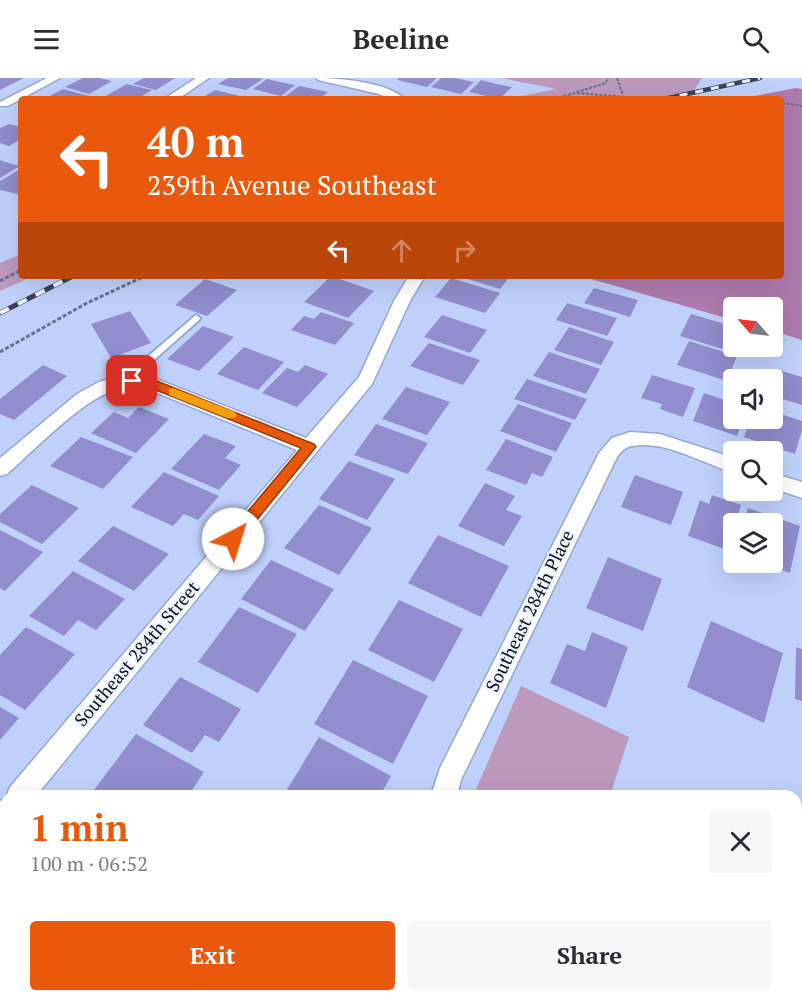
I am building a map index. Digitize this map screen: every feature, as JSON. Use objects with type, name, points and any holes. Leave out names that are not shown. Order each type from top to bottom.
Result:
[{"type":"street","points":[[2,103],[55,78]]},
{"type":"street","points":[[175,96],[204,78]]},
{"type":"street","points":[[322,78],[382,91],[393,96]]},
{"type":"street","points":[[2,103],[18,108]]},
{"type":"street","name":"Southeast 284th Street","points":[[24,790],[366,380],[380,356],[401,300],[415,279]]},
{"type":"street","points":[[0,469],[83,398],[105,386],[125,381],[153,384],[309,447]]},
{"type":"street","name":"Southeast 284th Place","points":[[446,790],[454,766],[609,453],[619,443],[632,438],[648,438],[723,462]]},
{"type":"street","points":[[783,484],[802,490]]},
{"type":"lane","points":[[125,381],[196,318]]},
{"type":"path","points":[[566,96],[606,83],[608,78]]},
{"type":"path","points":[[618,78],[623,95]]},
{"type":"path","points":[[577,93],[630,96]]},
{"type":"path","points":[[784,103],[802,106]]},
{"type":"path","points":[[0,280],[18,271]]},
{"type":"path","points":[[0,352],[87,303],[139,279]]},
{"type":"shaded area","points":[[501,78],[702,78],[690,96],[522,96],[556,89]]},
{"type":"shaded area","points":[[796,88],[802,89],[802,340],[783,334],[783,297],[723,297],[723,317],[591,279],[784,279],[784,96],[755,96]]},
{"type":"shaded area","points":[[18,255],[18,279],[26,279],[0,291],[0,263]]},
{"type":"shaded area","points":[[521,686],[629,737],[612,790],[476,790]]},
{"type":"building","points":[[0,78],[24,78],[0,90]]},
{"type":"building","points":[[83,78],[112,81],[89,94],[65,87]]},
{"type":"building","points":[[144,78],[175,78],[156,90],[133,84]]},
{"type":"building","points":[[228,78],[263,79],[246,90],[218,84]]},
{"type":"building","points":[[399,78],[437,78],[427,87],[397,80]]},
{"type":"building","points":[[441,78],[474,82],[461,94],[431,87]]},
{"type":"building","points":[[267,79],[295,85],[281,96],[253,89]]},
{"type":"building","points":[[481,80],[512,87],[502,96],[486,96],[469,92]]},
{"type":"building","points":[[127,84],[152,90],[142,96],[106,96]]},
{"type":"building","points":[[299,86],[328,92],[323,96],[286,96]]},
{"type":"building","points":[[63,89],[89,96],[50,96]]},
{"type":"building","points":[[215,90],[240,96],[205,96]]},
{"type":"building","points":[[9,124],[18,126],[18,141],[9,146],[0,143],[0,128]]},
{"type":"building","points":[[0,160],[18,165],[18,167],[0,178]]},
{"type":"building","points":[[18,171],[18,194],[0,190],[0,181]]},
{"type":"building","points":[[205,279],[237,290],[207,316],[175,305]]},
{"type":"building","points":[[328,279],[340,279],[374,291],[348,318],[304,302]]},
{"type":"building","points":[[450,279],[500,293],[485,313],[435,297]]},
{"type":"building","points":[[468,279],[508,279],[500,289]]},
{"type":"building","points":[[594,288],[638,300],[630,317],[584,303]]},
{"type":"building","points":[[567,303],[617,318],[607,336],[556,320]]},
{"type":"building","points":[[130,311],[151,343],[111,358],[91,324]]},
{"type":"building","points":[[321,312],[354,323],[335,345],[291,330],[304,316],[314,319]]},
{"type":"building","points":[[691,314],[723,323],[722,349],[680,336]]},
{"type":"building","points":[[442,315],[487,330],[470,353],[424,337]]},
{"type":"building","points":[[203,326],[234,337],[199,371],[167,359]]},
{"type":"building","points":[[569,327],[614,342],[601,365],[554,350]]},
{"type":"building","points":[[689,341],[723,352],[723,357],[737,357],[732,369],[723,369],[723,380],[677,365]]},
{"type":"building","points":[[429,343],[480,360],[463,385],[410,366]]},
{"type":"building","points":[[244,347],[284,362],[258,390],[217,374]]},
{"type":"building","points":[[549,352],[600,369],[586,394],[533,376]]},
{"type":"building","points":[[43,365],[67,376],[14,420],[0,414],[0,399]]},
{"type":"building","points":[[305,365],[328,374],[297,407],[262,393],[287,368],[298,372]]},
{"type":"building","points":[[783,371],[802,377],[802,405],[783,399]]},
{"type":"building","points":[[652,375],[695,388],[683,417],[660,409],[662,404],[641,398]]},
{"type":"building","points":[[527,379],[587,399],[575,420],[514,399]]},
{"type":"building","points":[[406,387],[450,402],[427,435],[382,419]]},
{"type":"building","points":[[704,393],[723,399],[723,429],[739,429],[737,436],[693,421]]},
{"type":"building","points":[[518,404],[572,423],[556,452],[500,431]]},
{"type":"building","points":[[139,407],[169,419],[136,453],[91,433],[114,412],[128,418]]},
{"type":"building","points":[[783,415],[802,421],[802,430],[795,454],[783,450],[783,441],[756,441],[744,437],[747,429],[783,429]]},
{"type":"building","points":[[376,424],[428,443],[408,474],[354,455]]},
{"type":"building","points":[[204,434],[236,446],[225,458],[241,465],[219,490],[171,469]]},
{"type":"building","points":[[81,437],[133,457],[103,489],[50,466]]},
{"type":"building","points":[[506,439],[553,457],[542,477],[532,473],[526,485],[486,470]]},
{"type":"building","points":[[349,461],[395,479],[367,520],[319,499]]},
{"type":"building","points":[[164,472],[219,496],[198,520],[184,514],[173,526],[131,507]]},
{"type":"building","points":[[635,475],[683,492],[671,525],[621,507]]},
{"type":"building","points":[[485,483],[515,496],[506,510],[522,516],[504,546],[458,526]]},
{"type":"building","points":[[32,485],[79,508],[42,544],[0,522],[0,514]]},
{"type":"building","points":[[712,495],[723,499],[723,501],[741,505],[738,513],[723,513],[723,549],[688,536],[700,500],[709,504]]},
{"type":"building","points":[[319,505],[372,528],[339,575],[284,548]]},
{"type":"building","points":[[748,508],[762,513],[746,513]]},
{"type":"building","points":[[783,520],[800,526],[790,573],[783,570]]},
{"type":"building","points":[[113,526],[169,554],[134,591],[78,561]]},
{"type":"building","points":[[0,530],[43,552],[5,591],[0,588]]},
{"type":"building","points":[[438,535],[509,566],[481,617],[408,583]]},
{"type":"building","points":[[608,557],[662,579],[643,631],[586,608]]},
{"type":"building","points":[[271,560],[334,589],[305,631],[241,599]]},
{"type":"building","points":[[73,571],[125,599],[96,630],[78,620],[64,636],[29,616]]},
{"type":"building","points":[[399,600],[463,629],[434,682],[368,650]]},
{"type":"building","points":[[239,607],[297,634],[258,693],[198,662]]},
{"type":"building","points":[[711,621],[783,653],[764,723],[687,687]]},
{"type":"building","points":[[26,627],[75,654],[25,710],[0,695],[0,655]]},
{"type":"building","points":[[592,632],[628,647],[606,708],[550,683],[567,644],[585,651]]},
{"type":"building","points":[[796,647],[802,649],[802,701],[795,699]]},
{"type":"building","points":[[353,660],[428,696],[393,764],[314,724]]},
{"type":"building","points":[[180,677],[241,709],[219,742],[205,735],[192,753],[143,725]]},
{"type":"building","points":[[0,707],[19,718],[0,740]]},
{"type":"building","points":[[136,734],[204,772],[192,790],[94,790]]},
{"type":"building","points":[[319,737],[391,776],[383,790],[287,790]]},
{"type":"railway","points":[[678,96],[760,78]]},
{"type":"railway","points":[[0,313],[67,279]]},
{"type":"slow traffic","points":[[173,392],[231,415]]},
{"type":"route","points":[[132,381],[153,384],[309,447],[233,539]]}]
